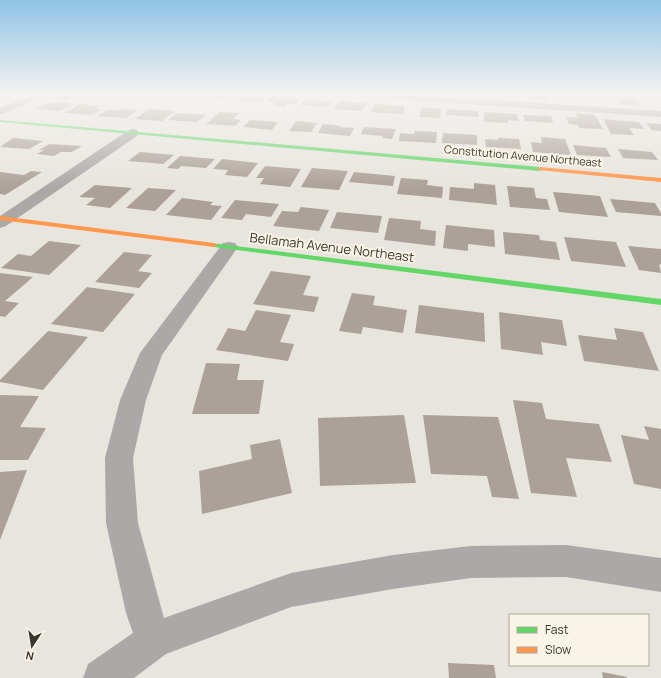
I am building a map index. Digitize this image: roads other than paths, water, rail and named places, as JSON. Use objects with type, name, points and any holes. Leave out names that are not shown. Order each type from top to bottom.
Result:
[{"type":"street","name":"Constitution Avenue Northeast","points":[[51,126],[661,180]]},
{"type":"street","points":[[2,220],[133,133]]},
{"type":"street","name":"Bellamah Avenue Northeast","points":[[2,220],[229,247],[661,302]]},
{"type":"street","points":[[154,640],[144,613],[122,523],[119,458],[132,400],[151,354],[229,247]]},
{"type":"street","points":[[102,678],[154,640],[292,590],[393,572],[471,562],[566,561],[661,575]]}]
